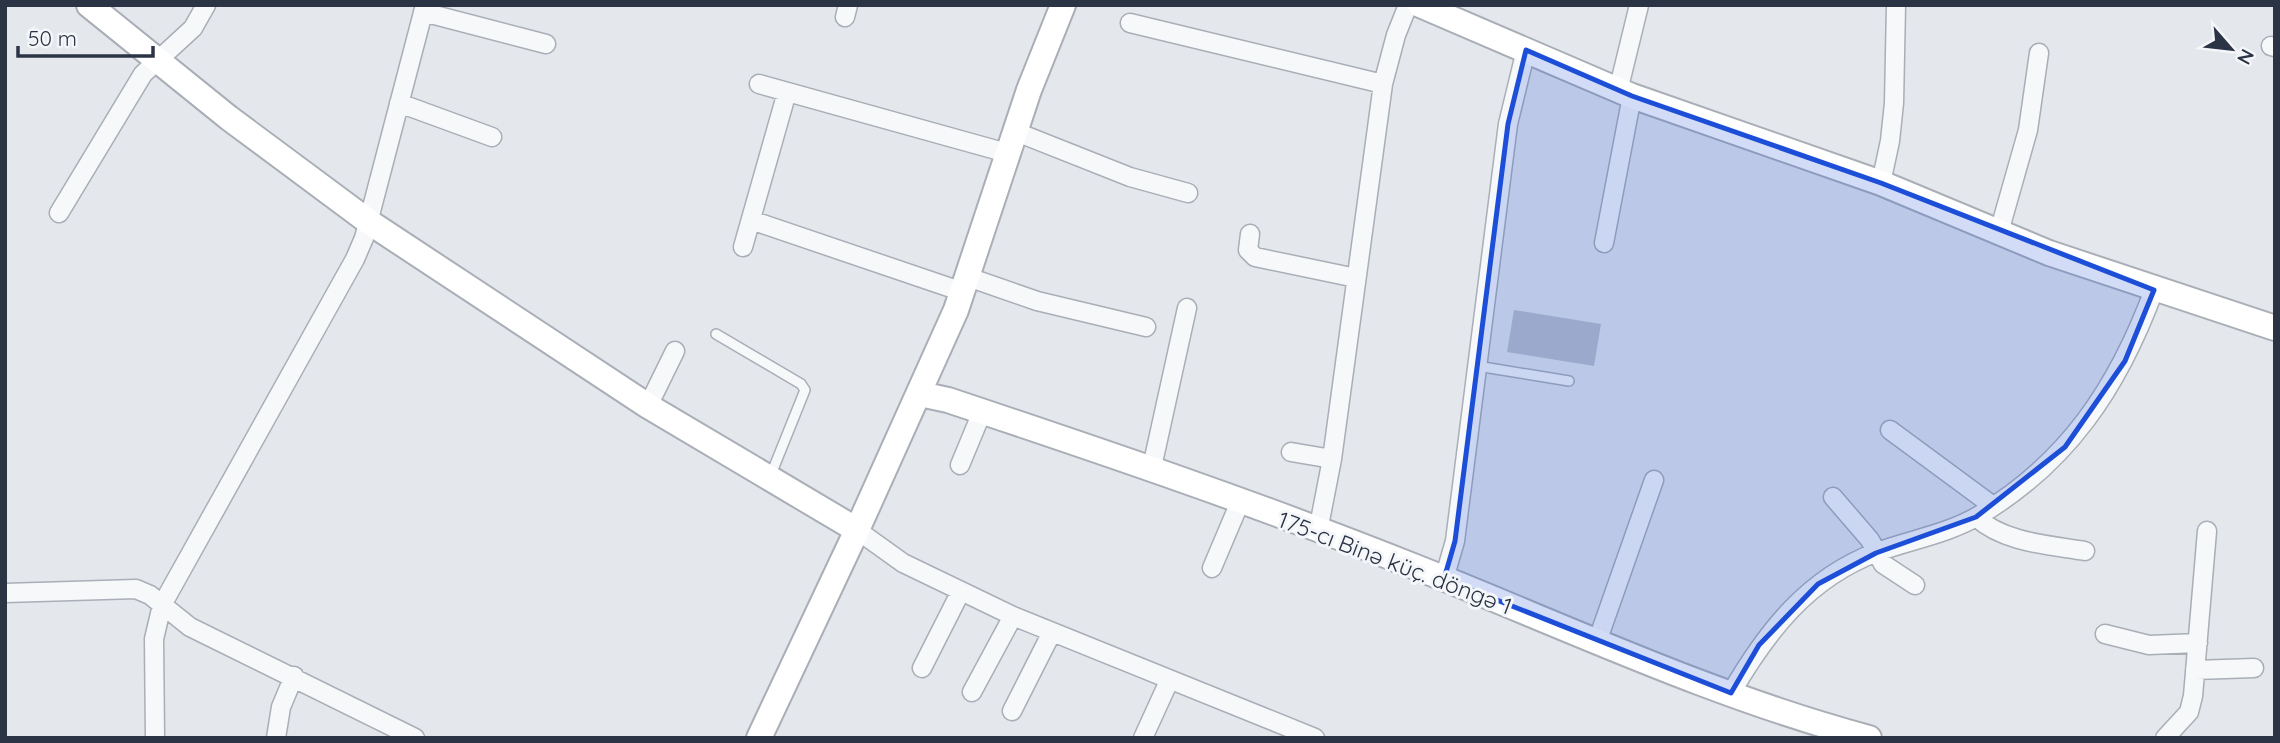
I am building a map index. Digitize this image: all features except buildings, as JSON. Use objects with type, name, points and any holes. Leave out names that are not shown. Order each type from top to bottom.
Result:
[{"type":"street","points":[[89,5],[229,118],[369,222],[648,406],[857,530],[903,563],[1013,616],[1315,738]]},
{"type":"street","points":[[59,213],[133,89],[158,60],[193,28],[206,5]]},
{"type":"street","points":[[759,738],[920,394],[965,284],[1011,142],[1063,5]]},
{"type":"street","points":[[1318,531],[1332,459],[1383,84],[1396,35],[1408,5]]},
{"type":"street","points":[[1420,5],[1625,94],[1881,183],[1999,232],[2154,290],[2275,328]]},
{"type":"street","points":[[1604,243],[1639,5]]},
{"type":"street","points":[[1881,183],[1893,116],[1896,5]]},
{"type":"street","points":[[155,738],[154,639],[162,605],[355,259],[369,222],[424,9],[546,44]]},
{"type":"street","points":[[1130,23],[1383,84]]},
{"type":"street","points":[[1444,579],[1455,541],[1508,124],[1526,50]]},
{"type":"street","points":[[1999,232],[2028,130],[2039,53]]},
{"type":"street","points":[[759,84],[1011,142],[1188,193]]},
{"type":"street","points":[[743,247],[787,92]]},
{"type":"street","points":[[399,103],[492,137]]},
{"type":"street","points":[[751,220],[965,284],[1146,327]]},
{"type":"street","points":[[1250,234],[1248,250],[1255,257],[1356,278]]},
{"type":"street","points":[[1731,693],[1759,645],[1795,603],[1845,567],[1876,553],[1956,527],[1993,506],[2039,472],[2082,427],[2125,361],[2154,290]]},
{"type":"street","points":[[1152,467],[1188,308]]},
{"type":"street","points":[[648,406],[675,351]]},
{"type":"street","name":"175-cı Binə küç. döngə 1","points":[[920,394],[1152,467],[1731,693],[1869,738]]},
{"type":"street","points":[[960,466],[982,412]]},
{"type":"street","points":[[1890,430],[1993,506]]},
{"type":"street","points":[[1292,452],[1332,459]]},
{"type":"street","points":[[1597,642],[1654,480]]},
{"type":"street","points":[[1833,497],[1859,525],[1876,553],[1894,575],[1915,586]]},
{"type":"street","points":[[1212,568],[1240,502]]},
{"type":"street","points":[[1976,517],[1998,531],[2026,540],[2085,551]]},
{"type":"street","points":[[2165,738],[2189,712],[2207,531]]},
{"type":"street","points":[[5,593],[125,587],[150,595],[190,627],[415,738]]},
{"type":"street","points":[[922,668],[961,591]]},
{"type":"street","points":[[972,692],[1013,616]]},
{"type":"street","points":[[1012,711],[1052,632]]},
{"type":"street","points":[[2105,634],[2149,645],[2197,643]]},
{"type":"street","points":[[2195,670],[2254,668]]},
{"type":"street","points":[[276,738],[281,707],[293,676]]},
{"type":"street","points":[[1143,738],[1169,681]]},
{"type":"lane","points":[[716,334],[801,384],[805,390],[769,479]]},
{"type":"lane","points":[[1477,366],[1569,381]]},
{"type":"highlighted area","points":[[1526,50],[1632,96],[1881,183],[2154,290],[2125,361],[2065,447],[1976,517],[1876,553],[1818,584],[1759,645],[1731,693],[1444,579],[1455,541],[1508,124]]}]
